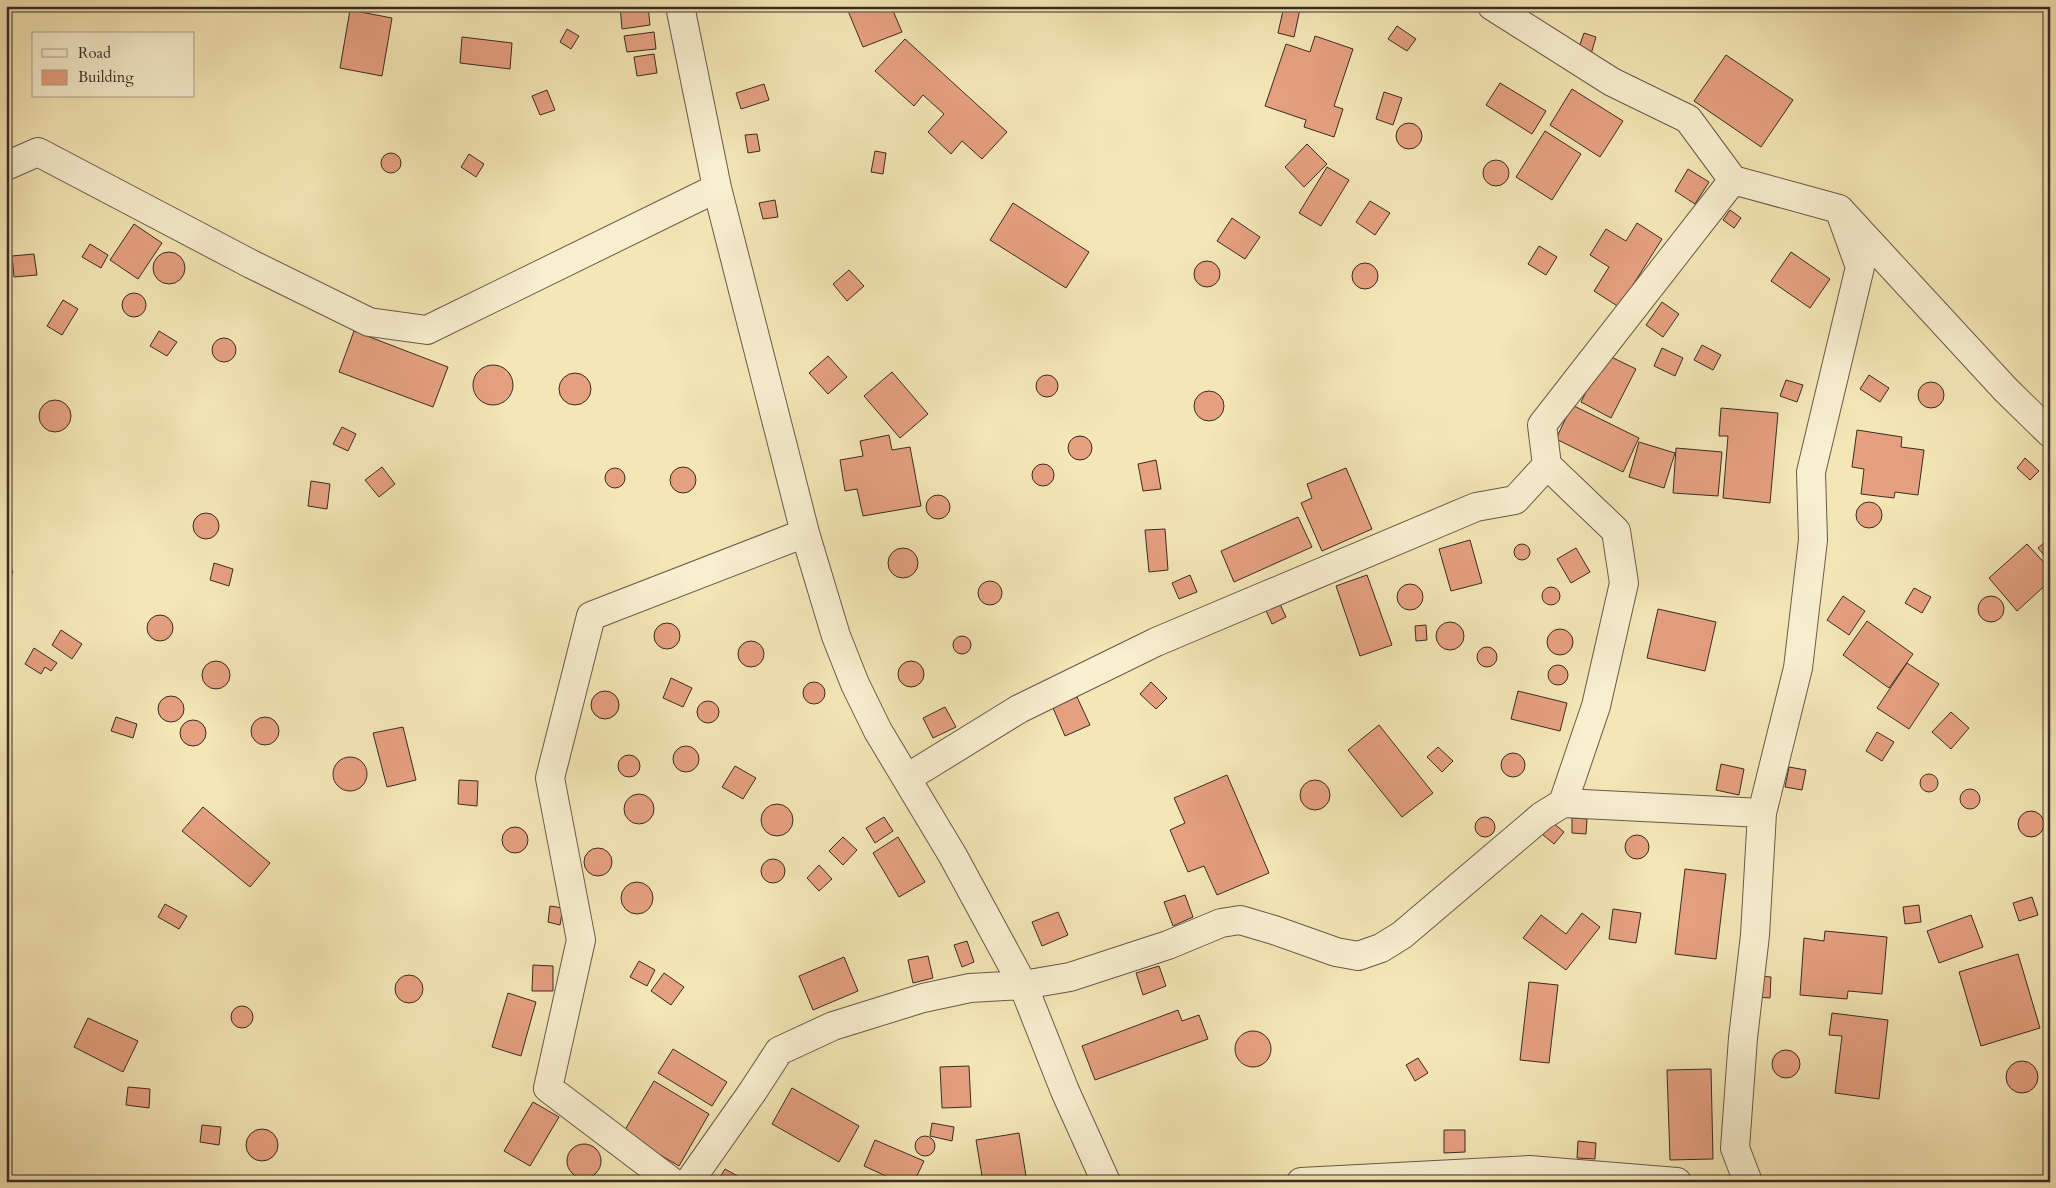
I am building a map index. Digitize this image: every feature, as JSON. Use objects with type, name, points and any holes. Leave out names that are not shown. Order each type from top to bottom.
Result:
[{"type":"street","points":[[680,6],[718,188],[805,533],[836,636],[852,676],[878,731],[908,778],[953,856],[1023,986],[1064,1091],[1106,1182]]},
{"type":"street","points":[[1492,6],[1612,82],[1688,120],[1733,180],[1839,208],[2006,390],[2050,434]]},
{"type":"street","points":[[6,166],[38,152],[251,264],[369,322],[427,330],[718,188]]},
{"type":"street","points":[[1563,803],[1596,706],[1624,583],[1616,531],[1547,466],[1542,426],[1733,180]]},
{"type":"street","points":[[1748,1182],[1735,1148],[1742,1038],[1755,935],[1762,813],[1798,668],[1813,540],[1811,472],[1860,267],[1839,208]]},
{"type":"street","points":[[908,778],[1020,710],[1156,642],[1476,507],[1515,500],[1547,466]]},
{"type":"street","points":[[672,1182],[548,1088],[581,940],[550,778],[591,616],[805,533]]},
{"type":"street","points":[[689,1182],[753,1092],[779,1051],[833,1026],[923,998],[970,988],[1023,986],[1070,977],[1168,945],[1221,923],[1240,920],[1336,952],[1358,956],[1381,948],[1402,935],[1542,816],[1563,803],[1762,813]]},
{"type":"street","points":[[1301,1182],[1529,1170],[1677,1182]]},
{"type":"building","points":[[620,6],[648,6],[650,25],[622,29]]},
{"type":"building","points":[[846,6],[891,6],[902,32],[863,47]]},
{"type":"building","points":[[1284,6],[1300,9],[1294,37],[1278,33]]},
{"type":"building","points":[[1358,6],[1371,6],[1367,12]]},
{"type":"building","points":[[350,10],[392,18],[382,76],[340,68]]},
{"type":"building","points":[[1397,26],[1416,39],[1407,51],[1388,39]]},
{"type":"building","points":[[567,29],[579,36],[571,49],[560,42]]},
{"type":"building","points":[[654,32],[656,49],[627,52],[624,36]]},
{"type":"building","points":[[1584,33],[1596,37],[1591,54],[1578,50]]},
{"type":"building","points":[[1315,36],[1353,49],[1334,106],[1343,109],[1334,137],[1304,127],[1306,120],[1265,106],[1286,44],[1310,52]]},
{"type":"building","points":[[462,37],[512,43],[510,69],[460,63]]},
{"type":"building","points":[[905,39],[1007,132],[982,159],[962,141],[951,154],[928,132],[944,114],[923,95],[914,106],[875,71]]},
{"type":"building","points":[[654,54],[657,73],[637,76],[634,57]]},
{"type":"building","points":[[1726,55],[1793,100],[1761,147],[1694,101]]},
{"type":"building","points":[[1500,83],[1546,111],[1532,134],[1486,105]]},
{"type":"building","points":[[764,84],[769,100],[741,109],[736,93]]},
{"type":"building","points":[[1572,89],[1623,121],[1600,157],[1550,125]]},
{"type":"building","points":[[547,90],[555,110],[540,115],[532,96]]},
{"type":"building","points":[[1384,92],[1402,98],[1393,125],[1376,119]]},
{"type":"building","points":[[1409,123],[1418,127],[1422,136],[1418,145],[1409,149],[1400,145],[1396,136],[1400,127]]},
{"type":"building","points":[[1545,131],[1581,154],[1552,200],[1516,177]]},
{"type":"building","points":[[757,134],[760,151],[748,153],[745,135]]},
{"type":"building","points":[[1307,144],[1327,164],[1304,187],[1285,167]]},
{"type":"building","points":[[875,151],[886,153],[883,174],[871,172]]},
{"type":"building","points":[[387,153],[395,153],[401,159],[401,167],[395,173],[387,173],[381,167],[381,159]]},
{"type":"building","points":[[469,154],[484,164],[476,177],[461,167]]},
{"type":"building","points":[[1496,160],[1505,164],[1509,173],[1505,182],[1496,186],[1487,182],[1483,173],[1487,164]]},
{"type":"building","points":[[1327,167],[1349,180],[1321,226],[1299,213]]},
{"type":"building","points":[[1688,169],[1709,182],[1695,204],[1675,191]]},
{"type":"building","points":[[775,200],[778,217],[763,219],[759,203]]},
{"type":"building","points":[[1370,201],[1390,213],[1375,235],[1356,222]]},
{"type":"building","points":[[1013,203],[1089,252],[1066,288],[990,240]]},
{"type":"building","points":[[1730,210],[1741,218],[1734,228],[1723,220]]},
{"type":"building","points":[[1232,218],[1260,237],[1245,259],[1217,241]]},
{"type":"building","points":[[1637,223],[1662,239],[1619,307],[1594,291],[1609,267],[1590,255],[1606,229],[1626,241]]},
{"type":"building","points":[[134,224],[162,243],[138,279],[110,260]]},
{"type":"building","points":[[90,244],[108,255],[101,268],[82,257]]},
{"type":"building","points":[[1539,246],[1557,257],[1546,275],[1528,264]]},
{"type":"building","points":[[169,252],[175,253],[180,257],[184,262],[184,274],[180,279],[175,283],[169,284],[163,283],[158,279],[154,274],[153,268],[154,262],[158,257],[163,253]]},
{"type":"building","points":[[1791,252],[1830,279],[1810,308],[1771,281]]},
{"type":"building","points":[[34,254],[37,275],[14,277],[12,256]]},
{"type":"building","points":[[1207,261],[1216,265],[1220,274],[1216,283],[1207,287],[1198,283],[1194,274],[1198,265]]},
{"type":"building","points":[[1365,263],[1374,267],[1378,276],[1374,285],[1365,289],[1356,285],[1352,276],[1356,267]]},
{"type":"building","points":[[849,270],[864,286],[847,301],[833,284]]},
{"type":"building","points":[[134,293],[139,294],[145,300],[145,310],[139,316],[134,317],[129,316],[123,310],[122,305],[123,300],[129,294]]},
{"type":"building","points":[[63,300],[78,309],[62,335],[47,326]]},
{"type":"building","points":[[1662,302],[1679,314],[1663,337],[1646,325]]},
{"type":"building","points":[[159,331],[177,342],[167,356],[150,346]]},
{"type":"building","points":[[354,331],[448,367],[433,407],[339,372]]},
{"type":"building","points":[[224,338],[229,339],[235,345],[235,355],[229,361],[224,362],[219,361],[213,355],[212,350],[213,345],[219,339]]},
{"type":"building","points":[[1702,345],[1721,355],[1713,370],[1694,360]]},
{"type":"building","points":[[1662,348],[1683,358],[1675,376],[1654,366]]},
{"type":"building","points":[[1605,354],[1636,369],[1611,418],[1581,402]]},
{"type":"building","points":[[828,356],[847,377],[828,394],[809,373]]},
{"type":"building","points":[[493,365],[507,371],[513,385],[507,399],[493,405],[479,399],[473,385],[479,371]]},
{"type":"building","points":[[892,372],[928,414],[900,438],[864,396]]},
{"type":"building","points":[[575,373],[581,374],[586,378],[590,383],[590,395],[586,400],[581,404],[575,405],[569,404],[564,400],[560,395],[559,389],[560,383],[564,378],[569,374]]},
{"type":"building","points":[[1047,375],[1055,378],[1058,386],[1055,394],[1047,397],[1039,394],[1036,386],[1039,378]]},
{"type":"building","points":[[1869,375],[1889,388],[1880,402],[1860,389]]},
{"type":"building","points":[[1786,380],[1803,385],[1797,402],[1780,396]]},
{"type":"building","points":[[1931,382],[1940,386],[1944,395],[1940,404],[1931,408],[1922,404],[1918,395],[1922,386]]},
{"type":"building","points":[[1209,391],[1220,395],[1224,406],[1220,417],[1209,421],[1198,417],[1194,406],[1198,395]]},
{"type":"building","points":[[55,400],[61,401],[66,405],[70,410],[70,422],[66,427],[61,431],[55,432],[49,431],[44,427],[40,422],[39,416],[40,410],[44,405],[49,401]]},
{"type":"building","points":[[1572,405],[1639,438],[1623,472],[1556,439]]},
{"type":"building","points":[[1721,408],[1778,413],[1770,503],[1723,498],[1728,436],[1719,436]]},
{"type":"building","points":[[342,427],[356,434],[348,451],[333,444]]},
{"type":"building","points":[[1857,430],[1902,437],[1901,447],[1924,450],[1918,495],[1895,492],[1894,498],[1861,494],[1864,469],[1852,467]]},
{"type":"building","points":[[889,435],[892,450],[910,447],[921,506],[863,516],[857,489],[845,491],[840,460],[863,456],[860,441]]},
{"type":"building","points":[[1080,436],[1085,437],[1091,443],[1091,453],[1085,459],[1080,460],[1075,459],[1069,453],[1068,448],[1069,443],[1075,437]]},
{"type":"building","points":[[1639,442],[1675,453],[1664,488],[1629,477]]},
{"type":"building","points":[[1676,448],[1722,452],[1718,496],[1673,493]]},
{"type":"building","points":[[2025,458],[2039,471],[2030,480],[2017,468]]},
{"type":"building","points":[[1156,460],[1161,489],[1143,491],[1138,464]]},
{"type":"building","points":[[1039,464],[1047,464],[1054,471],[1054,479],[1047,486],[1039,486],[1032,479],[1032,471]]},
{"type":"building","points":[[382,467],[395,484],[379,497],[365,480]]},
{"type":"building","points":[[683,467],[692,471],[696,480],[692,489],[683,493],[674,489],[670,480],[674,471]]},
{"type":"building","points":[[615,468],[622,471],[625,478],[622,485],[615,488],[608,485],[605,478],[608,471]]},
{"type":"building","points":[[1346,468],[1372,529],[1322,551],[1301,503],[1312,498],[1307,484]]},
{"type":"building","points":[[311,481],[330,484],[327,509],[308,506]]},
{"type":"building","points":[[938,495],[946,499],[950,507],[946,515],[938,519],[930,515],[926,507],[930,499]]},
{"type":"building","points":[[1869,502],[1878,506],[1882,515],[1878,524],[1869,528],[1860,524],[1856,515],[1860,506]]},
{"type":"building","points":[[206,513],[215,517],[219,526],[215,535],[206,539],[197,535],[193,526],[197,517]]},
{"type":"building","points":[[1298,517],[1312,547],[1234,582],[1221,551]]},
{"type":"building","points":[[1165,529],[1168,570],[1149,572],[1145,530]]},
{"type":"building","points":[[2050,538],[2050,562],[2038,548]]},
{"type":"building","points":[[1470,540],[1482,583],[1451,591],[1439,549]]},
{"type":"building","points":[[1519,544],[1525,544],[1530,549],[1528,558],[1519,560],[1514,555],[1514,549]]},
{"type":"building","points":[[2027,544],[2050,569],[2050,581],[2017,611],[1989,578]]},
{"type":"building","points":[[903,548],[914,552],[918,563],[914,574],[903,578],[892,574],[888,563],[892,552]]},
{"type":"building","points":[[1576,548],[1590,572],[1571,583],[1557,559]]},
{"type":"building","points":[[6,563],[13,572],[6,581]]},
{"type":"building","points":[[214,563],[233,569],[229,586],[210,580]]},
{"type":"building","points":[[1190,575],[1197,592],[1179,599],[1172,583]]},
{"type":"building","points":[[1367,575],[1392,645],[1360,656],[1336,586]]},
{"type":"building","points":[[990,581],[998,585],[1002,593],[998,601],[990,605],[982,601],[978,593],[982,585]]},
{"type":"building","points":[[1410,584],[1419,588],[1423,597],[1419,606],[1410,610],[1401,606],[1397,597],[1401,588]]},
{"type":"building","points":[[1551,587],[1557,590],[1560,596],[1557,602],[1551,605],[1545,602],[1542,596],[1545,590]]},
{"type":"building","points":[[1914,588],[1931,597],[1922,613],[1905,603]]},
{"type":"building","points":[[1843,596],[1865,611],[1849,635],[1827,620]]},
{"type":"building","points":[[1991,596],[2000,600],[2004,609],[2000,618],[1991,622],[1982,618],[1978,609],[1982,600]]},
{"type":"building","points":[[1278,600],[1286,617],[1272,624],[1264,606]]},
{"type":"building","points":[[1658,609],[1716,622],[1705,671],[1647,658]]},
{"type":"building","points":[[160,615],[169,619],[173,628],[169,637],[160,641],[151,637],[147,628],[151,619]]},
{"type":"building","points":[[1867,621],[1913,654],[1889,688],[1843,655]]},
{"type":"building","points":[[1450,622],[1460,626],[1464,636],[1460,646],[1450,650],[1440,646],[1436,636],[1440,626]]},
{"type":"building","points":[[667,623],[676,627],[680,636],[676,645],[667,649],[658,645],[654,636],[658,627]]},
{"type":"building","points":[[1426,625],[1427,640],[1416,641],[1415,626]]},
{"type":"building","points":[[1560,629],[1569,633],[1573,642],[1569,651],[1560,655],[1551,651],[1547,642],[1551,633]]},
{"type":"building","points":[[61,630],[82,644],[72,659],[52,645]]},
{"type":"building","points":[[958,636],[966,636],[971,641],[969,652],[958,654],[953,649],[953,641]]},
{"type":"building","points":[[751,641],[760,645],[764,654],[760,663],[751,667],[742,663],[738,654],[742,645]]},
{"type":"building","points":[[1487,647],[1494,650],[1497,657],[1494,664],[1487,667],[1480,664],[1477,657],[1480,650]]},
{"type":"building","points":[[34,648],[57,663],[51,671],[45,667],[41,674],[25,664]]},
{"type":"building","points":[[216,661],[226,665],[230,675],[226,685],[216,689],[206,685],[202,675],[206,665]]},
{"type":"building","points":[[911,661],[920,665],[924,674],[920,683],[911,687],[902,683],[898,674],[902,665]]},
{"type":"building","points":[[1907,663],[1939,684],[1909,729],[1877,708]]},
{"type":"building","points":[[1558,665],[1565,668],[1568,675],[1565,682],[1558,685],[1551,682],[1548,675],[1551,668]]},
{"type":"building","points":[[671,678],[692,688],[683,707],[663,698]]},
{"type":"building","points":[[814,682],[822,685],[825,693],[822,701],[814,704],[806,701],[803,693],[806,685]]},
{"type":"building","points":[[1151,682],[1167,698],[1156,709],[1140,694]]},
{"type":"building","points":[[605,691],[615,695],[619,705],[615,715],[605,719],[595,715],[591,705],[595,695]]},
{"type":"building","points":[[1518,691],[1567,703],[1560,731],[1511,719]]},
{"type":"building","points":[[171,696],[180,700],[184,709],[180,718],[171,722],[162,718],[158,709],[162,700]]},
{"type":"building","points":[[1077,697],[1090,725],[1065,736],[1053,708]]},
{"type":"building","points":[[708,701],[716,704],[719,712],[716,720],[708,723],[700,720],[697,712],[700,704]]},
{"type":"building","points":[[945,707],[956,727],[933,738],[923,718]]},
{"type":"building","points":[[1951,712],[1969,728],[1951,749],[1932,732]]},
{"type":"building","points":[[116,717],[137,724],[133,738],[111,731]]},
{"type":"building","points":[[265,717],[275,721],[279,731],[275,741],[265,745],[255,741],[251,731],[255,721]]},
{"type":"building","points":[[193,720],[202,724],[206,733],[202,742],[193,746],[184,742],[180,733],[184,724]]},
{"type":"building","points":[[1379,725],[1433,793],[1402,817],[1348,750]]},
{"type":"building","points":[[403,727],[416,780],[387,787],[373,733]]},
{"type":"building","points":[[1877,732],[1894,742],[1882,761],[1866,751]]},
{"type":"building","points":[[686,746],[695,750],[699,759],[695,768],[686,772],[677,768],[673,759],[677,750]]},
{"type":"building","points":[[1438,747],[1453,761],[1442,772],[1427,757]]},
{"type":"building","points":[[1513,753],[1518,754],[1524,760],[1524,770],[1518,776],[1513,777],[1508,776],[1502,770],[1501,765],[1502,760],[1508,754]]},
{"type":"building","points":[[629,755],[637,758],[640,766],[637,774],[629,777],[621,774],[618,766],[621,758]]},
{"type":"building","points":[[350,757],[362,762],[367,774],[362,786],[350,791],[338,786],[333,774],[338,762]]},
{"type":"building","points":[[1721,764],[1744,769],[1739,795],[1716,790]]},
{"type":"building","points":[[735,766],[756,778],[743,799],[722,787]]},
{"type":"building","points":[[1789,767],[1806,770],[1802,790],[1785,787]]},
{"type":"building","points":[[1925,774],[1933,774],[1938,779],[1936,790],[1925,792],[1920,787],[1920,779]]},
{"type":"building","points":[[1227,775],[1269,873],[1217,895],[1204,866],[1188,872],[1170,830],[1185,823],[1174,798]]},
{"type":"building","points":[[459,780],[478,781],[477,806],[458,804]]},
{"type":"building","points":[[1315,780],[1326,784],[1330,795],[1326,806],[1315,810],[1304,806],[1300,795],[1304,784]]},
{"type":"building","points":[[1970,789],[1977,792],[1980,799],[1977,806],[1970,809],[1963,806],[1960,799],[1963,792]]},
{"type":"building","points":[[6,791],[9,797],[6,806]]},
{"type":"building","points":[[639,794],[650,798],[654,809],[650,820],[639,824],[628,820],[624,809],[628,798]]},
{"type":"building","points":[[777,804],[788,809],[793,820],[788,831],[777,836],[766,831],[761,820],[766,809]]},
{"type":"building","points":[[203,807],[270,863],[250,887],[182,831]]},
{"type":"building","points":[[2031,811],[2040,815],[2044,824],[2040,833],[2031,837],[2022,833],[2018,824],[2022,815]]},
{"type":"building","points":[[884,817],[893,831],[875,843],[866,828]]},
{"type":"building","points":[[1485,817],[1492,820],[1495,827],[1492,834],[1485,837],[1478,834],[1475,827],[1478,820]]},
{"type":"building","points":[[1572,818],[1587,819],[1586,834],[1572,833]]},
{"type":"building","points":[[1552,822],[1564,832],[1554,844],[1542,834]]},
{"type":"building","points":[[515,827],[525,830],[528,840],[525,850],[515,853],[505,850],[502,840],[505,830]]},
{"type":"building","points":[[1637,835],[1645,839],[1649,847],[1645,855],[1637,859],[1629,855],[1625,847],[1629,839]]},
{"type":"building","points":[[843,837],[857,850],[843,865],[829,851]]},
{"type":"building","points":[[898,837],[925,882],[899,897],[873,853]]},
{"type":"building","points":[[598,848],[608,852],[612,862],[608,872],[598,876],[588,872],[584,862],[588,852]]},
{"type":"building","points":[[773,859],[781,863],[785,871],[781,879],[773,883],[765,879],[761,871],[765,863]]},
{"type":"building","points":[[819,865],[832,879],[819,891],[807,878]]},
{"type":"building","points":[[1685,869],[1726,874],[1716,959],[1675,954]]},
{"type":"building","points":[[637,882],[648,887],[653,898],[648,909],[637,914],[626,909],[621,898],[626,887]]},
{"type":"building","points":[[1185,895],[1193,917],[1173,926],[1164,902]]},
{"type":"building","points":[[2032,897],[2038,915],[2019,921],[2013,903]]},
{"type":"building","points":[[165,904],[187,916],[179,929],[158,917]]},
{"type":"building","points":[[1919,905],[1921,922],[1905,924],[1903,907]]},
{"type":"building","points":[[550,906],[563,908],[560,925],[548,922]]},
{"type":"building","points":[[1613,909],[1641,913],[1636,943],[1609,939]]},
{"type":"building","points":[[1058,912],[1068,935],[1042,946],[1032,922]]},
{"type":"building","points":[[1582,913],[1600,927],[1566,970],[1523,938],[1541,915],[1566,934]]},
{"type":"building","points":[[1971,915],[1983,947],[1939,963],[1927,931]]},
{"type":"building","points":[[1825,931],[1887,937],[1882,994],[1848,991],[1847,999],[1800,995],[1804,938],[1824,941]]},
{"type":"building","points":[[967,941],[974,962],[962,967],[954,945]]},
{"type":"building","points":[[2018,954],[2040,1028],[1981,1046],[1959,972]]},
{"type":"building","points":[[928,956],[933,978],[913,983],[908,960]]},
{"type":"building","points":[[844,957],[858,991],[813,1010],[799,976]]},
{"type":"building","points":[[639,961],[655,970],[647,986],[630,977]]},
{"type":"building","points":[[533,965],[553,966],[553,991],[532,991]]},
{"type":"building","points":[[1159,966],[1166,986],[1143,995],[1136,973]]},
{"type":"building","points":[[664,973],[684,987],[671,1005],[651,991]]},
{"type":"building","points":[[409,975],[419,979],[423,989],[419,999],[409,1003],[399,999],[395,989],[399,979]]},
{"type":"building","points":[[1758,976],[1771,977],[1770,998],[1756,997]]},
{"type":"building","points":[[1529,982],[1558,985],[1549,1063],[1520,1060]]},
{"type":"building","points":[[508,993],[536,1002],[521,1056],[492,1047]]},
{"type":"building","points":[[242,1006],[250,1009],[253,1017],[250,1025],[242,1028],[234,1025],[231,1017],[234,1009]]},
{"type":"building","points":[[1178,1010],[1182,1021],[1199,1015],[1208,1039],[1095,1080],[1082,1046]]},
{"type":"building","points":[[1832,1013],[1888,1020],[1879,1099],[1835,1093],[1842,1036],[1829,1035]]},
{"type":"building","points":[[88,1018],[138,1041],[123,1072],[74,1047]]},
{"type":"building","points":[[1253,1031],[1260,1032],[1266,1036],[1270,1042],[1270,1056],[1266,1062],[1260,1066],[1253,1067],[1246,1066],[1240,1062],[1236,1056],[1235,1049],[1236,1042],[1240,1036],[1246,1032]]},
{"type":"building","points":[[673,1049],[727,1082],[712,1106],[658,1073]]},
{"type":"building","points":[[1786,1050],[1796,1054],[1800,1064],[1796,1074],[1786,1078],[1776,1074],[1772,1064],[1776,1054]]},
{"type":"building","points":[[1418,1058],[1428,1073],[1415,1081],[1406,1065]]},
{"type":"building","points":[[2022,1061],[2028,1062],[2033,1066],[2037,1071],[2037,1083],[2033,1088],[2028,1092],[2022,1093],[2016,1092],[2011,1088],[2007,1083],[2006,1077],[2007,1071],[2011,1066],[2016,1062]]},
{"type":"building","points":[[969,1066],[971,1107],[942,1108],[940,1067]]},
{"type":"building","points":[[1711,1069],[1713,1159],[1670,1160],[1667,1070]]},
{"type":"building","points":[[654,1081],[709,1114],[679,1166],[623,1133]]},
{"type":"building","points":[[128,1087],[150,1089],[149,1108],[126,1105]]},
{"type":"building","points":[[792,1088],[859,1126],[839,1162],[772,1124]]},
{"type":"building","points":[[533,1102],[559,1117],[530,1166],[504,1151]]},
{"type":"building","points":[[932,1123],[954,1127],[952,1141],[930,1136]]},
{"type":"building","points":[[202,1125],[221,1127],[219,1145],[200,1142]]},
{"type":"building","points":[[262,1129],[274,1133],[278,1145],[274,1157],[262,1161],[250,1157],[246,1145],[250,1133]]},
{"type":"building","points":[[1444,1130],[1465,1130],[1465,1152],[1444,1153]]},
{"type":"building","points":[[1019,1133],[1027,1182],[983,1182],[976,1140]]},
{"type":"building","points":[[925,1136],[932,1139],[935,1146],[932,1153],[925,1156],[918,1153],[915,1146],[918,1139]]},
{"type":"building","points":[[875,1140],[924,1161],[914,1182],[899,1182],[864,1166]]},
{"type":"building","points":[[1578,1141],[1596,1143],[1595,1159],[1577,1158]]},
{"type":"building","points":[[584,1144],[591,1145],[596,1149],[600,1154],[600,1168],[596,1173],[591,1177],[584,1178],[577,1177],[572,1173],[568,1168],[567,1161],[568,1154],[572,1149],[577,1145]]},
{"type":"building","points":[[725,1169],[743,1179],[741,1182],[717,1182]]}]
